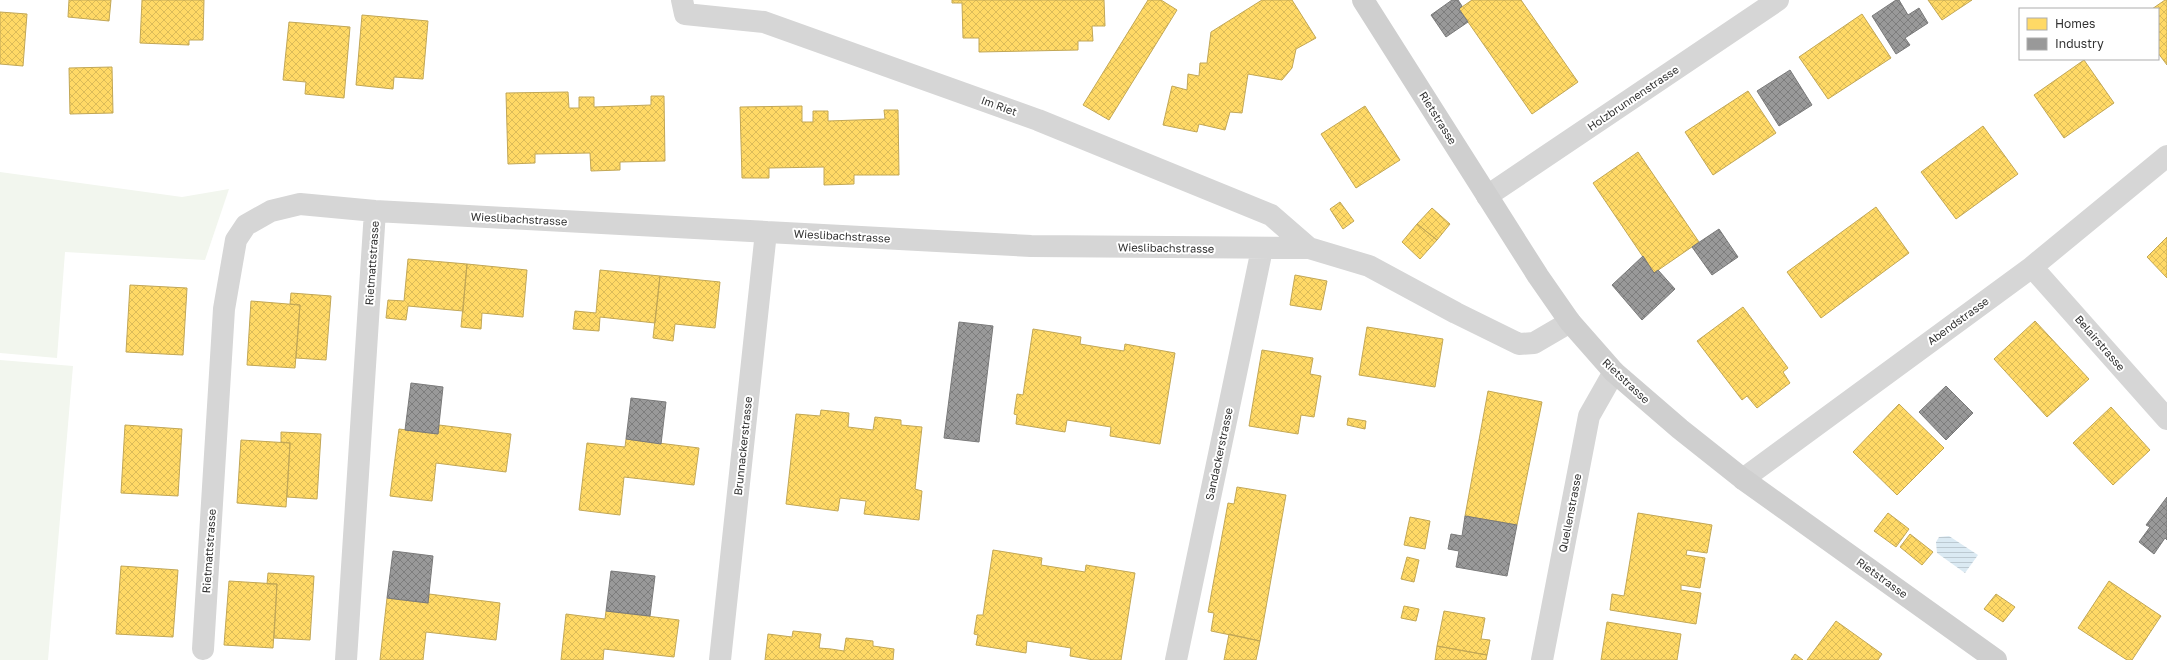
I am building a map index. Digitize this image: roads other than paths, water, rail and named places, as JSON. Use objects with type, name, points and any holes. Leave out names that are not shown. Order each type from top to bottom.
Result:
[{"type":"street","name":"Im Riet","points":[[682,0],[685,14],[764,22],[1038,120],[1271,215],[1309,248]]},
{"type":"street","name":"Rietstrasse","points":[[1363,0],[1538,276],[1570,322],[1614,372],[1680,429],[1743,479],[1996,660]]},
{"type":"street","name":"Holzbrunnenstrasse","points":[[1487,196],[1778,0]]},
{"type":"street","name":"Abendstrasse","points":[[1743,479],[2032,267],[2167,156]]},
{"type":"street","name":"Rietmattstrasse","points":[[203,648],[224,309],[236,240],[246,225],[271,211],[300,204],[375,211],[346,660]]},
{"type":"street","name":"Wieslibachstrasse","points":[[375,211],[1031,246],[1262,249],[1309,248]]},
{"type":"street","name":"Brunnackerstrasse","points":[[720,660],[766,232]]},
{"type":"street","points":[[1309,248],[1369,266],[1456,314],[1519,344],[1534,343],[1570,322]]},
{"type":"street","name":"Sandackerstrasse","points":[[1176,660],[1262,249]]},
{"type":"street","name":"Belairstrasse","points":[[2032,267],[2167,419]]},
{"type":"street","name":"Quellenstrasse","points":[[1542,660],[1589,416],[1614,372]]}]
